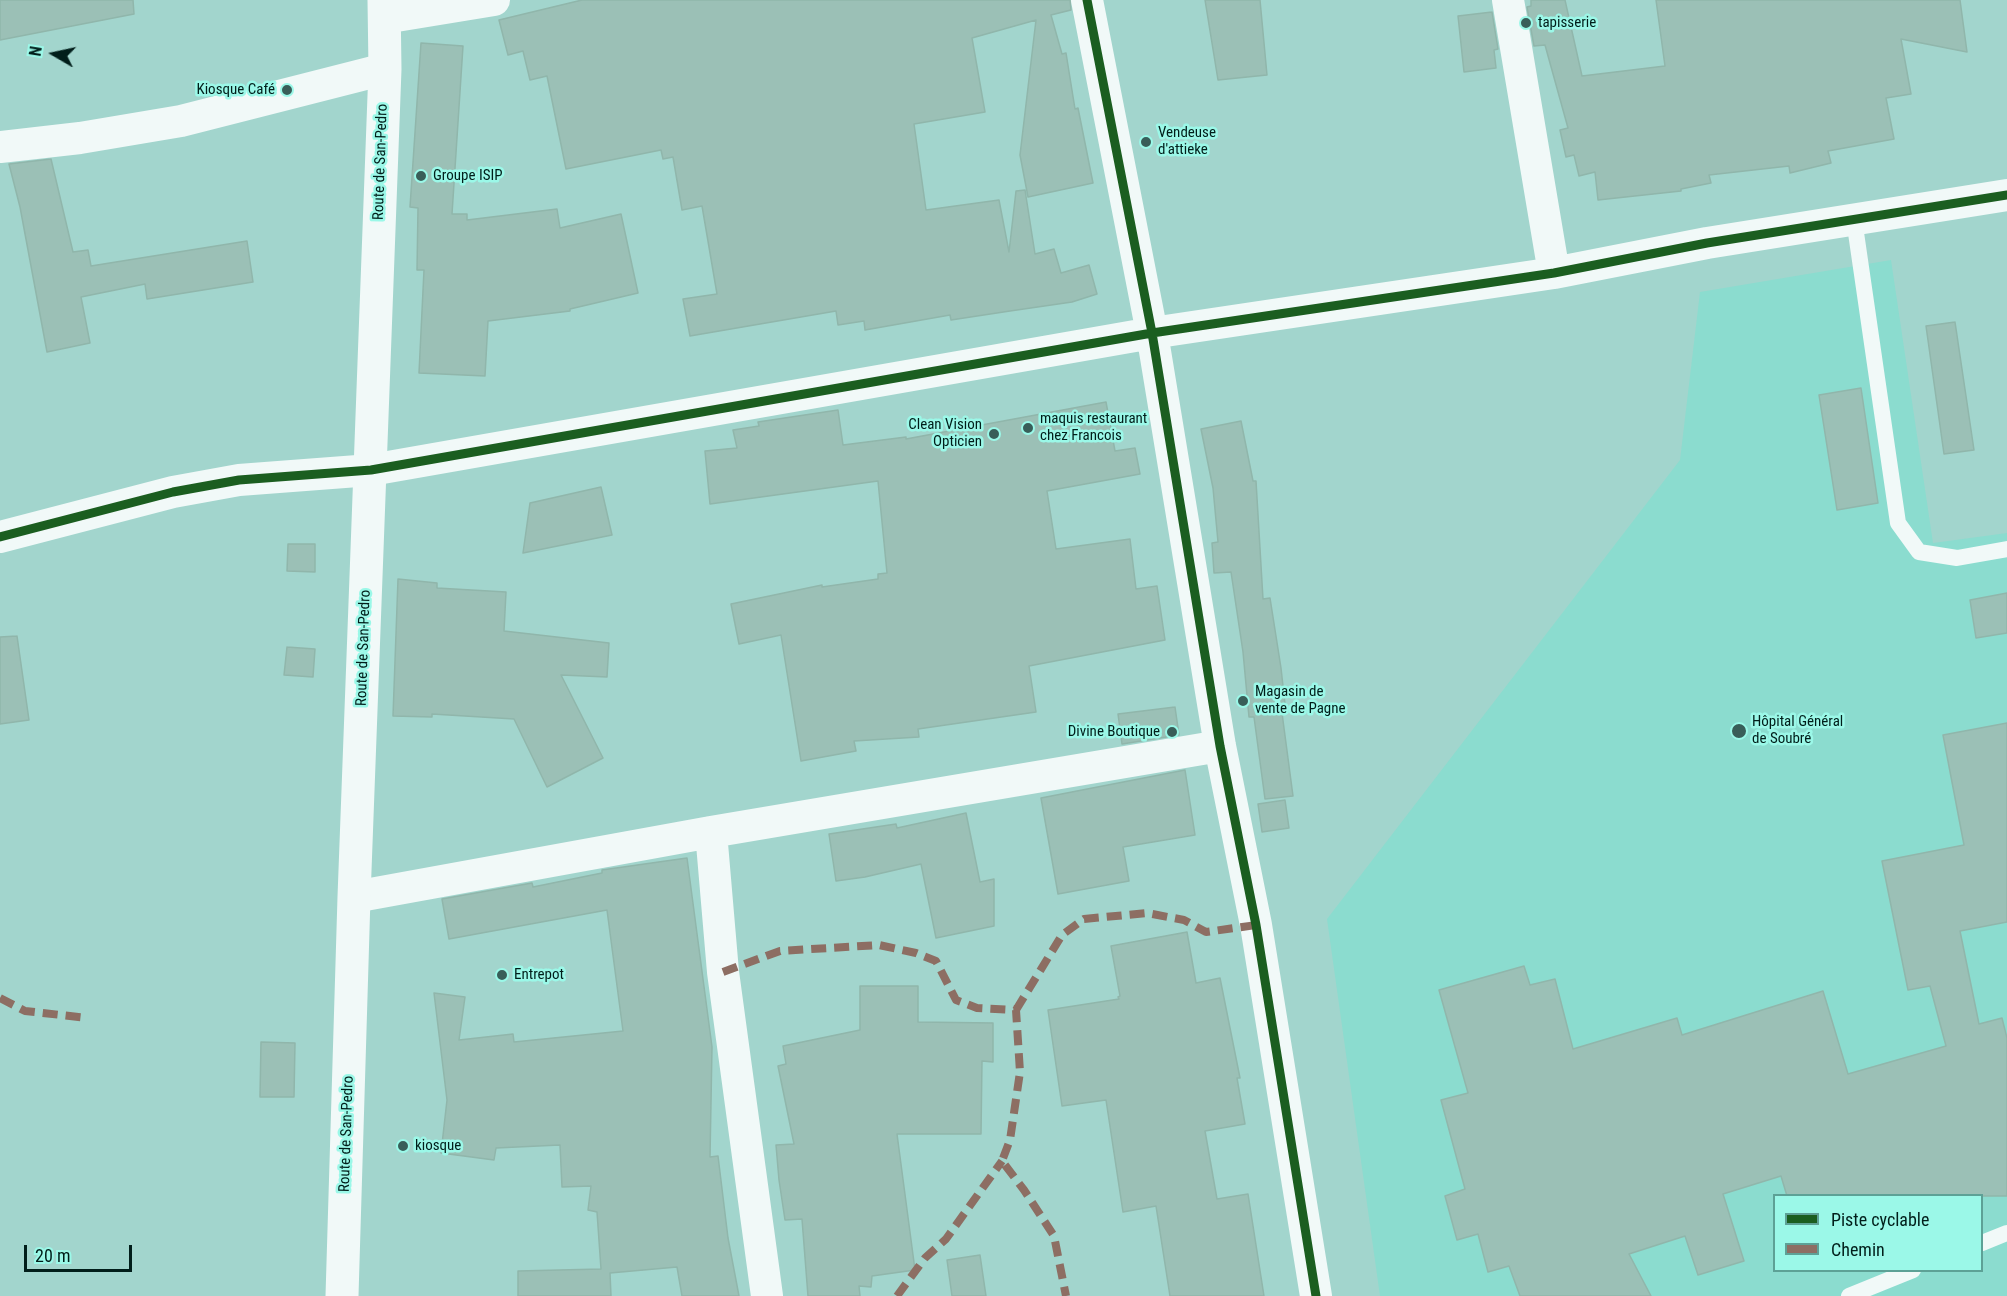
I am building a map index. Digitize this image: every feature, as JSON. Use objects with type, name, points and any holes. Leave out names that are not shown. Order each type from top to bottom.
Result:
[{"type":"main road","name":"Route de San-Pedro","points":[[342,1296],[354,897],[385,69],[384,9]]},
{"type":"street","points":[[384,9],[494,0]]},
{"type":"street","points":[[1087,0],[1152,333],[1220,746],[1257,925],[1316,1296]]},
{"type":"street","points":[[1508,0],[1554,273]]},
{"type":"street","points":[[0,147],[80,138],[181,121],[385,69]]},
{"type":"street","points":[[0,537],[173,492],[240,480],[371,470],[1152,333],[1554,273],[1707,243],[2007,195]]},
{"type":"street","points":[[354,897],[711,832],[1220,746]]},
{"type":"street","points":[[711,832],[723,972],[767,1296]]},
{"type":"lane","points":[[1854,219],[1898,523],[1919,552],[1956,558],[2007,549]]},
{"type":"lane","points":[[1983,1243],[2007,1233]]},
{"type":"lane","points":[[1849,1296],[1908,1272]]},
{"type":"shaded area","name":"Hôpital Général de Soubré","points":[[1891,260],[1933,543],[2007,533],[2007,1296],[1380,1296],[1327,919],[1680,460],[1700,292]]},
{"type":"building","points":[[0,0],[133,0],[134,14],[0,40]]},
{"type":"building","points":[[582,0],[1070,0],[1071,10],[1051,15],[1062,54],[1066,53],[1075,109],[1078,108],[1093,183],[1028,197],[1020,155],[1036,20],[972,38],[985,112],[914,124],[926,210],[999,200],[1009,252],[1016,191],[1025,190],[1035,254],[1054,249],[1061,273],[1089,265],[1097,294],[1072,302],[951,320],[950,315],[865,330],[864,321],[838,325],[836,311],[690,336],[683,299],[717,294],[702,206],[682,210],[673,157],[663,159],[661,150],[566,169],[547,76],[530,80],[523,51],[508,55],[499,20]]},
{"type":"building","points":[[1205,0],[1260,0],[1267,75],[1218,80]]},
{"type":"building","points":[[1531,0],[1565,0],[1582,76],[1665,66],[1656,0],[1960,0],[1967,52],[1901,39],[1911,94],[1886,98],[1894,139],[1828,151],[1831,163],[1790,173],[1789,166],[1709,175],[1711,183],[1681,189],[1681,191],[1598,200],[1595,172],[1579,176],[1574,155],[1566,157],[1560,130],[1568,128],[1545,45],[1534,46],[1527,7],[1531,6]]},
{"type":"building","points":[[1492,12],[1498,49],[1494,50],[1496,68],[1464,72],[1458,16]]},
{"type":"building","points":[[421,43],[463,46],[452,214],[467,214],[467,220],[557,209],[560,228],[621,214],[638,293],[570,309],[570,311],[488,321],[485,376],[419,373],[424,270],[417,270],[418,208],[410,207]]},
{"type":"building","points":[[51,159],[73,252],[88,250],[91,266],[247,241],[253,282],[147,299],[145,284],[81,297],[90,343],[47,352],[20,207],[9,164]]},
{"type":"building","points":[[1955,322],[1974,450],[1944,454],[1926,326]]},
{"type":"building","points":[[1861,388],[1878,503],[1837,510],[1819,395]]},
{"type":"building","points":[[1106,402],[1115,451],[1135,448],[1140,474],[1047,491],[1056,549],[1130,539],[1136,589],[1157,586],[1165,640],[1029,666],[1036,712],[918,729],[919,737],[854,741],[856,751],[801,761],[781,635],[739,644],[731,604],[822,585],[822,587],[878,579],[878,574],[887,573],[878,481],[710,504],[705,451],[737,448],[733,430],[759,426],[758,422],[838,410],[843,445],[906,437],[906,439]]},
{"type":"building","points":[[1241,421],[1253,481],[1256,481],[1263,599],[1270,598],[1281,668],[1286,713],[1282,713],[1293,796],[1265,799],[1254,717],[1249,717],[1243,652],[1231,572],[1214,573],[1212,543],[1218,542],[1213,488],[1201,429]]},
{"type":"building","points":[[601,487],[612,535],[523,553],[530,503]]},
{"type":"building","points":[[288,544],[315,544],[315,572],[287,571]]},
{"type":"building","points":[[398,579],[437,583],[437,588],[506,592],[504,631],[609,643],[607,677],[561,675],[603,758],[547,787],[514,719],[432,714],[432,717],[393,716]]},
{"type":"building","points":[[2007,593],[2007,633],[1976,638],[1970,600]]},
{"type":"building","points":[[17,636],[29,720],[0,724],[0,637]]},
{"type":"building","points":[[287,647],[315,649],[313,677],[284,675]]},
{"type":"building","points":[[1175,707],[1179,735],[1122,744],[1118,714]]},
{"type":"building","points":[[2007,723],[2007,922],[1960,931],[1979,1024],[2002,1018],[2007,1038],[2007,1196],[1786,1194],[1781,1176],[1723,1194],[1744,1261],[1698,1275],[1685,1236],[1629,1254],[1651,1296],[1520,1296],[1509,1266],[1488,1272],[1478,1234],[1457,1240],[1445,1196],[1465,1189],[1441,1100],[1468,1093],[1439,990],[1524,966],[1530,985],[1555,979],[1573,1049],[1677,1018],[1682,1035],[1823,991],[1848,1074],[1946,1046],[1930,986],[1908,990],[1882,861],[1964,845],[1943,735]]},
{"type":"building","points":[[1185,770],[1195,835],[1123,847],[1129,881],[1058,894],[1041,798]]},
{"type":"building","points":[[1285,800],[1289,828],[1262,832],[1258,804]]},
{"type":"building","points":[[966,813],[980,882],[994,879],[994,926],[936,938],[921,864],[836,881],[829,834],[896,824],[897,828]]},
{"type":"building","points":[[687,858],[712,1047],[710,1157],[718,1156],[728,1238],[739,1296],[682,1296],[677,1267],[610,1273],[611,1296],[518,1296],[518,1271],[601,1269],[597,1212],[588,1210],[591,1186],[562,1187],[560,1145],[496,1148],[494,1160],[441,1153],[447,1100],[434,993],[465,997],[459,1040],[513,1034],[514,1042],[623,1031],[607,910],[449,939],[442,899],[532,883],[533,887],[602,873],[602,870]]},
{"type":"building","points":[[1187,932],[1196,983],[1220,978],[1240,1078],[1237,1078],[1245,1124],[1205,1131],[1217,1199],[1248,1194],[1264,1296],[1170,1296],[1156,1206],[1123,1212],[1106,1100],[1062,1106],[1048,1010],[1119,999],[1111,946]]},
{"type":"building","points":[[860,986],[918,986],[918,1022],[993,1023],[993,1062],[982,1061],[981,1134],[897,1134],[915,1270],[872,1276],[871,1287],[859,1286],[860,1296],[808,1296],[802,1219],[785,1220],[779,1180],[776,1145],[794,1144],[778,1066],[786,1064],[783,1046],[860,1030]]},
{"type":"building","points":[[261,1042],[295,1043],[294,1097],[260,1097]]},
{"type":"building","points":[[980,1255],[986,1296],[952,1296],[947,1260]]},
{"type":"marked path","points":[[1016,1010],[1062,935],[1084,919],[1147,913],[1184,920],[1206,932],[1256,925]]},
{"type":"marked path","points":[[723,972],[780,951],[879,945],[916,953],[936,961],[956,1000],[977,1008],[1016,1010],[1020,1072],[1010,1140],[1002,1161],[1054,1236],[1066,1296]]},
{"type":"marked path","points":[[0,998],[25,1011],[88,1018]]},
{"type":"marked path","points":[[897,1296],[925,1258],[946,1239],[1002,1161]]},
{"type":"cycle path","points":[[1087,0],[1152,333],[1220,746],[1256,925],[1316,1296]]},
{"type":"cycle path","points":[[0,537],[173,492],[239,480],[371,470],[1152,333],[1554,273],[1707,243],[2007,195]]},
{"type":"place","name":"tapisserie","points":[[1526,23]]},
{"type":"place","name":"Kiosque Café","points":[[287,90]]},
{"type":"place","name":"Vendeuse d'attieke","points":[[1146,142]]},
{"type":"place","name":"Groupe ISIP","points":[[421,176]]},
{"type":"place","name":"maquis restaurant chez Francois","points":[[1028,428]]},
{"type":"place","name":"Clean Vision Opticien","points":[[994,434]]},
{"type":"place","name":"Magasin de vente de Pagne","points":[[1243,701]]},
{"type":"place","name":"Hôpital Général de Soubré","points":[[1739,731]]},
{"type":"place","name":"Divine Boutique","points":[[1172,732]]},
{"type":"place","name":"Entrepot","points":[[502,975]]},
{"type":"place","name":"kiosque","points":[[403,1146]]}]
